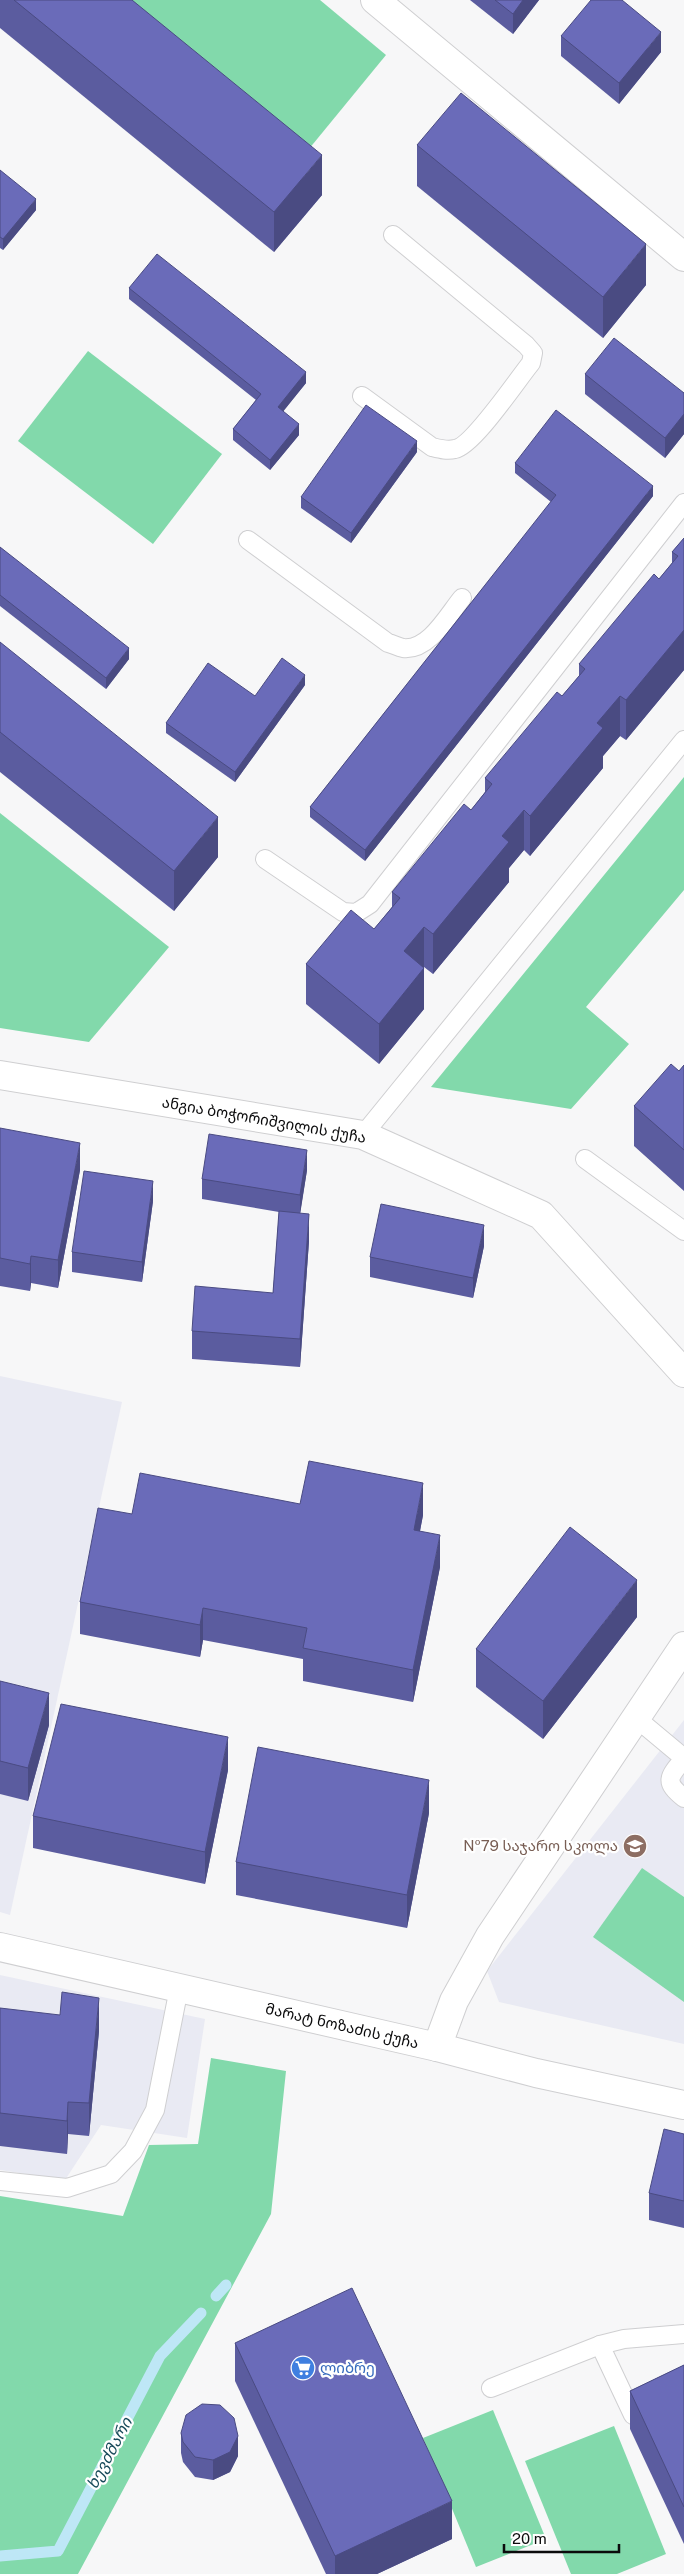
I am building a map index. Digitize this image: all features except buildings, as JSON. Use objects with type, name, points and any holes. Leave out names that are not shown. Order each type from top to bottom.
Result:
[{"type":"street","points":[[375,0],[684,257]]},
{"type":"street","name":"ანგია ბოჭორიშვილის ქუჩა","points":[[0,1075],[363,1135],[541,1215],[684,1373]]},
{"type":"street","points":[[437,2048],[454,2002],[490,1936],[684,1646]]},
{"type":"street","name":"მარატ ნოზაძის ქუჩა","points":[[0,1947],[437,2048],[536,2073],[684,2105]]},
{"type":"lane","points":[[362,396],[432,447],[443,450],[457,449],[474,436],[530,363],[532,353],[526,344],[393,235]]},
{"type":"lane","points":[[265,859],[343,912],[356,913],[370,904],[684,502]]},
{"type":"lane","points":[[248,540],[388,643],[403,648],[414,647],[427,641],[462,598]]},
{"type":"lane","points":[[363,1135],[684,740]]},
{"type":"lane","points":[[585,1160],[684,1231]]},
{"type":"lane","points":[[636,1718],[684,1758],[672,1773],[670,1780],[672,1788],[684,1798]]},
{"type":"lane","points":[[0,2181],[67,2188],[111,2174],[133,2151],[156,2110],[179,1988]]},
{"type":"lane","points":[[491,2388],[600,2346],[624,2339],[684,2334]]},
{"type":"lane","points":[[600,2346],[633,2415]]},
{"type":"shaded area","points":[[0,1376],[122,1402],[10,1915],[0,1912]]},
{"type":"shaded area","name":"№79 საჯარო სკოლა","points":[[684,1720],[684,2044],[499,2002],[487,1971]]},
{"type":"shaded area","points":[[0,1975],[205,2019],[187,2138],[101,2125],[65,2180],[0,2170]]},
{"type":"green space","points":[[116,0],[320,0],[386,55],[304,155]]},
{"type":"green space","points":[[88,351],[222,454],[153,544],[18,441]]},
{"type":"green space","points":[[684,777],[684,890],[586,1007],[629,1044],[571,1109],[431,1087]]},
{"type":"green space","points":[[0,813],[169,947],[89,1042],[0,1028]]},
{"type":"green space","points":[[642,1868],[684,1897],[684,2002],[593,1937]]},
{"type":"green space","points":[[211,2058],[286,2071],[271,2214],[78,2574],[0,2574],[0,2196],[123,2216],[149,2145],[198,2144]]},
{"type":"green space","points":[[493,2410],[546,2539],[476,2567],[423,2438]]},
{"type":"green space","points":[[614,2426],[666,2554],[617,2574],[571,2574],[525,2461]]},
{"type":"waterway","name":"ხევძმარი","points":[[216,2296],[226,2285]]},
{"type":"waterway","name":"ხევძმარი","points":[[0,2556],[58,2551],[160,2356],[201,2313]]},
{"type":"place","name":"№79 საჯარო სკოლა","points":[[635,1846]]},
{"type":"place","name":"ლიბრე","points":[[303,2368]]}]
